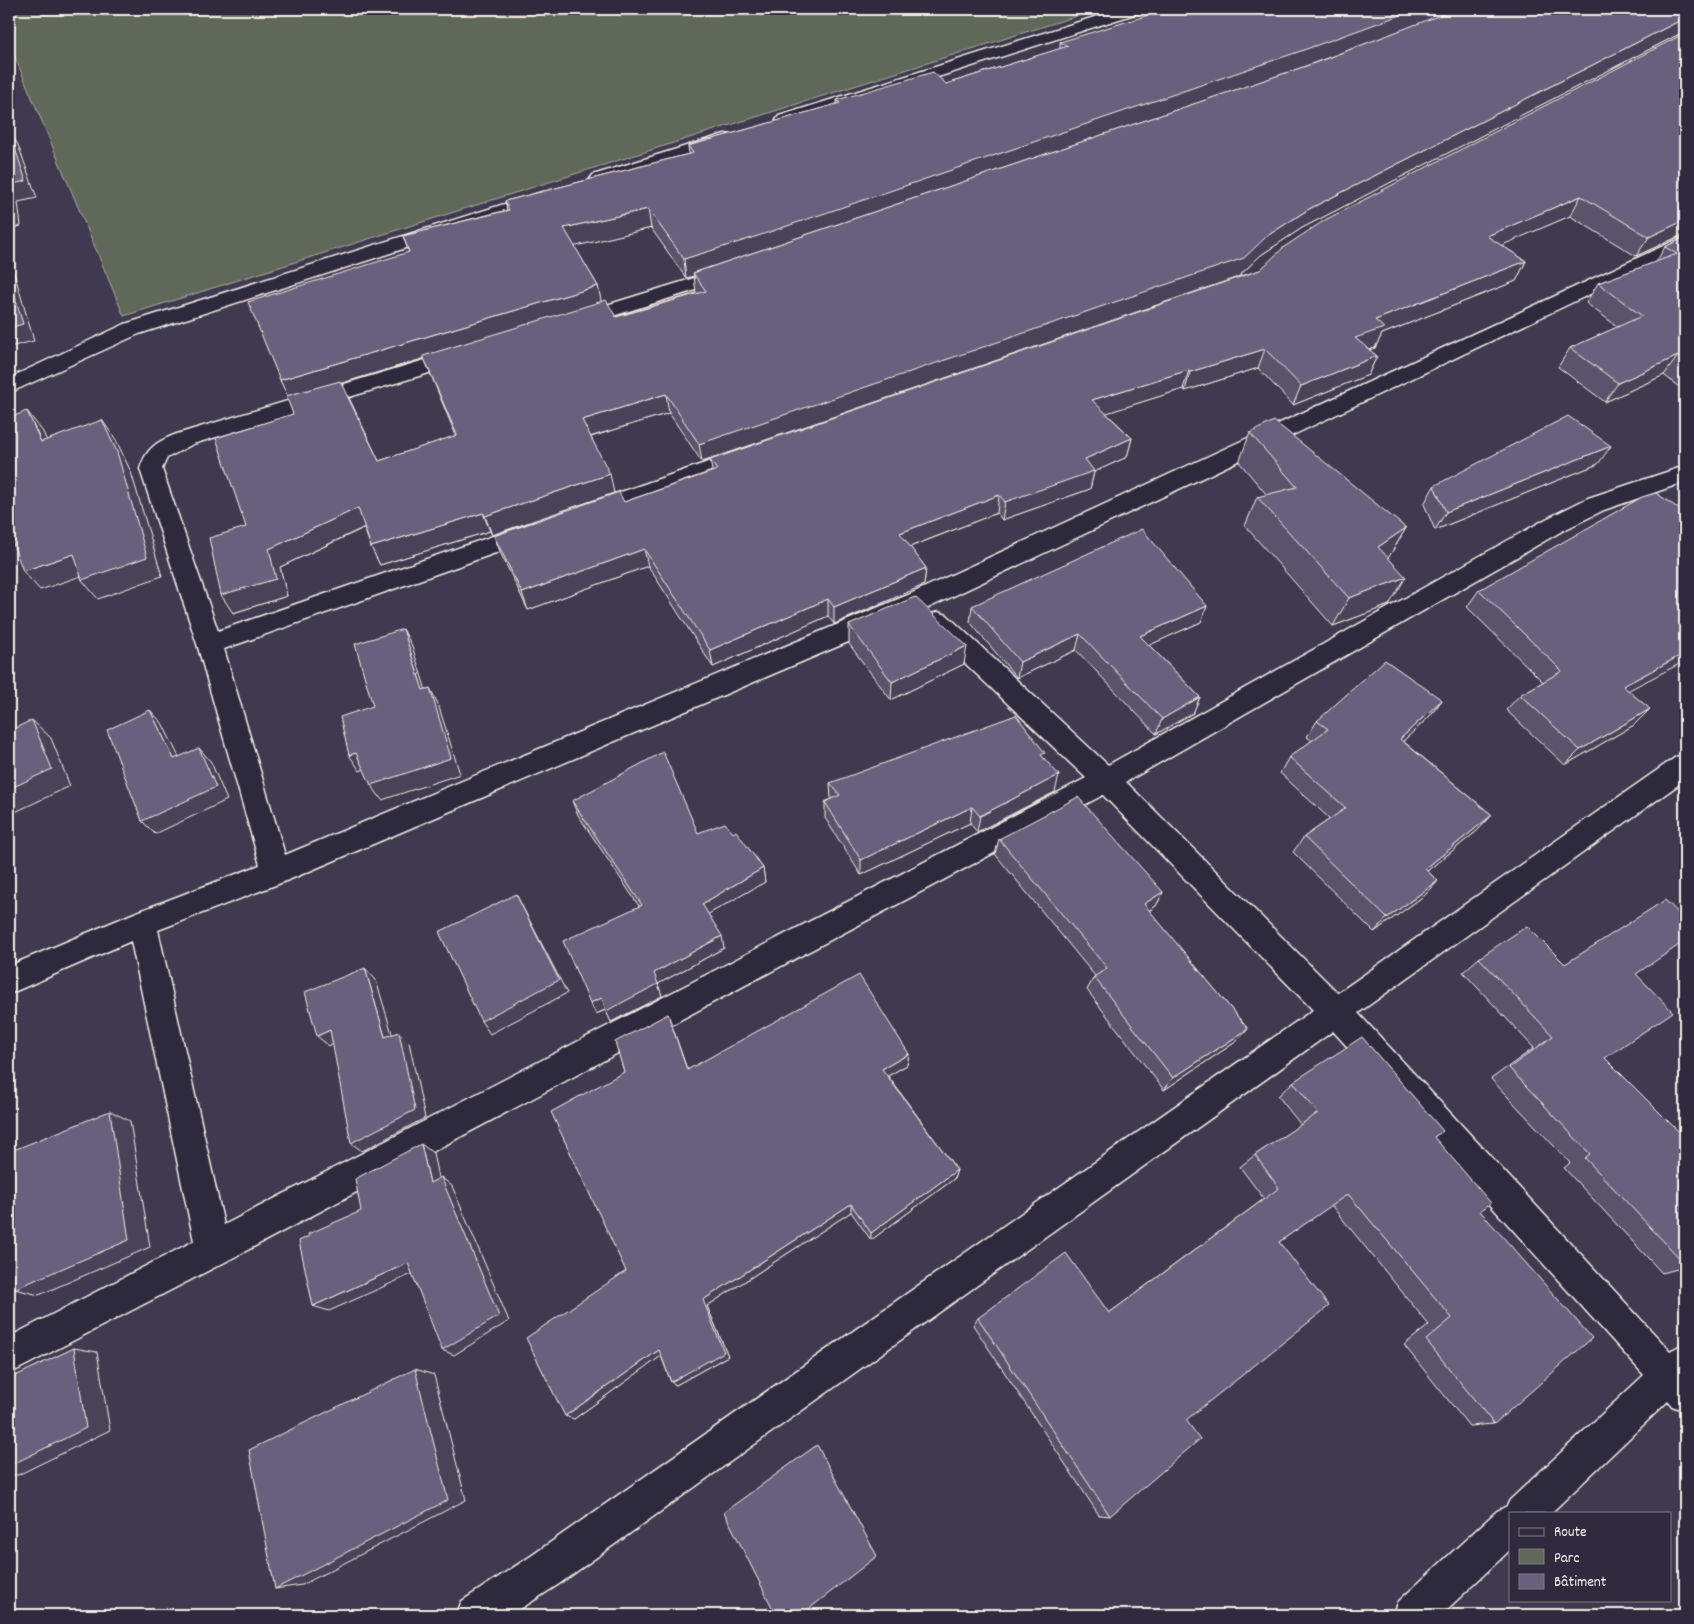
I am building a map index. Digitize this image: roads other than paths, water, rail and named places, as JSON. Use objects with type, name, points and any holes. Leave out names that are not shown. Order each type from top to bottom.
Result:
[{"type":"street","points":[[772,124],[1135,9]]},
{"type":"street","points":[[582,185],[743,134]]},
{"type":"street","points":[[9,386],[132,329],[563,191]]},
{"type":"street","points":[[9,980],[142,923],[276,872],[917,602],[1685,242]]},
{"type":"street","points":[[564,325],[749,267]]},
{"type":"street","points":[[276,872],[210,644],[151,469],[154,456],[164,448],[185,439],[480,351]]},
{"type":"street","points":[[210,644],[763,451]]},
{"type":"street","points":[[9,1356],[1106,780],[1554,525],[1596,504],[1685,474]]},
{"type":"street","points":[[917,602],[1106,780],[1336,1012],[1680,1377],[1524,1512]]},
{"type":"street","points":[[476,1615],[545,1570],[1685,765]]},
{"type":"street","points":[[142,923],[213,1250]]},
{"type":"street","points":[[1413,1615],[1509,1525]]}]
